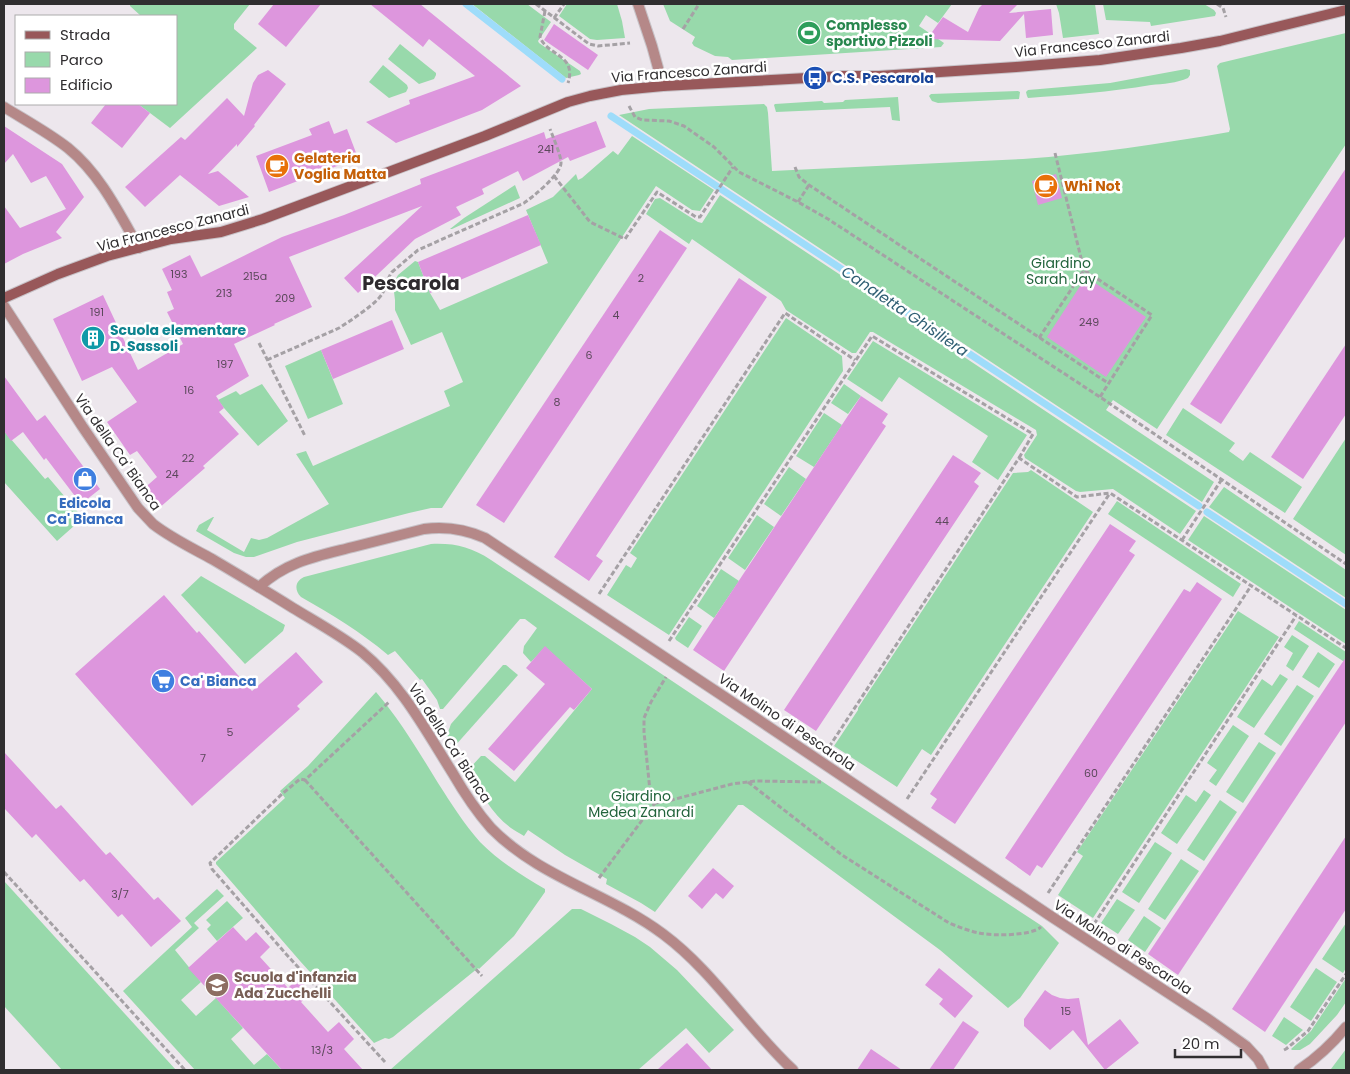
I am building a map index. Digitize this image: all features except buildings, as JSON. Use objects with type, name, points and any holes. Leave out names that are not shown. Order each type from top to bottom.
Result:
[{"type":"main road","name":"Via Francesco Zanardi","points":[[4,298],[58,274],[107,256],[181,237],[221,232],[263,219],[485,136],[568,102],[606,93],[664,86],[843,76],[879,76],[1100,60],[1181,48],[1346,10]]},
{"type":"street","points":[[638,4],[664,86]]},
{"type":"street","points":[[4,107],[68,148],[78,158],[99,182],[139,248]]},
{"type":"street","name":"Via della Ca' Bianca","points":[[4,306],[87,434],[147,519],[158,528],[345,640],[360,651],[380,669],[409,703],[471,801],[491,827],[529,859],[548,871],[641,919],[671,940],[704,972],[773,1051],[793,1070]]},
{"type":"street","name":"Via Molino di Pescarola","points":[[259,588],[281,570],[304,560],[424,529],[435,527],[456,528],[485,538],[1208,1019],[1246,1046],[1258,1059],[1264,1070]]},
{"type":"street","points":[[1299,1070],[1324,1051],[1346,1027]]},
{"type":"path","points":[[536,4],[592,45],[630,43]]},
{"type":"path","points":[[554,18],[564,4]]},
{"type":"path","points":[[683,29],[698,4]]},
{"type":"path","points":[[1217,4],[1223,8],[1226,17]]},
{"type":"path","points":[[545,11],[540,37],[544,43],[566,61],[570,74],[568,83]]},
{"type":"path","points":[[629,106],[635,117],[642,120],[669,121],[684,126],[714,147],[733,167],[744,175],[828,219],[1100,397],[1346,564]]},
{"type":"path","points":[[267,360],[348,323],[379,298],[392,272],[418,250],[534,197],[560,170],[561,162],[550,129]]},
{"type":"path","points":[[1055,153],[1084,270],[1152,315],[1100,397]]},
{"type":"path","points":[[554,176],[590,222],[625,239],[657,192],[696,217],[700,217],[733,167]]},
{"type":"path","points":[[795,167],[799,177],[809,185],[1108,383]]},
{"type":"path","points":[[798,202],[809,185]]},
{"type":"path","points":[[1039,338],[1084,270]]},
{"type":"path","points":[[599,594],[785,313],[855,360]]},
{"type":"path","points":[[669,641],[872,336],[1033,434],[829,747]]},
{"type":"path","points":[[260,342],[305,436]]},
{"type":"path","points":[[1019,458],[1077,497],[1110,493],[1346,648]]},
{"type":"path","points":[[1182,540],[1222,479]]},
{"type":"path","points":[[907,799],[1110,493]]},
{"type":"path","points":[[1048,893],[1251,586]]},
{"type":"path","points":[[1094,924],[1296,616]]},
{"type":"path","points":[[655,803],[650,791],[644,718],[666,677]]},
{"type":"path","points":[[305,780],[390,701]]},
{"type":"path","points":[[385,1062],[286,954],[210,866],[212,860],[282,794],[300,779],[305,780],[482,976]]},
{"type":"path","points":[[599,879],[655,803],[732,784],[772,780],[823,782]]},
{"type":"path","points":[[748,782],[842,855],[949,923],[969,931],[993,934],[1026,933],[1042,926]]},
{"type":"path","points":[[4,872],[185,1070]]},
{"type":"path","points":[[1284,1050],[1308,1031],[1346,974]]},
{"type":"green space","points":[[130,4],[250,4],[234,24],[234,29],[257,48],[170,128],[139,105],[178,105],[178,15],[140,15]]},
{"type":"green space","points":[[472,4],[527,4],[551,22],[538,41],[539,43],[580,71],[581,74],[566,78]]},
{"type":"green space","points":[[567,4],[617,4],[625,38],[590,39],[559,16]]},
{"type":"green space","name":"Complesso sportivo Pizzoli","points":[[663,4],[952,4],[938,23],[926,15],[919,26],[944,43],[941,47],[732,60],[728,57],[715,56],[694,46],[692,43],[695,37],[670,21]]},
{"type":"green space","points":[[1056,4],[1095,4],[1099,34],[1063,38]]},
{"type":"green space","points":[[1103,4],[1204,4],[1216,13],[1215,16],[1151,26],[1150,22],[1106,20]]},
{"type":"green space","name":"Giardino Sarah Jay","points":[[1346,33],[1346,144],[1157,429],[1113,400],[1106,410],[1214,482],[1202,502],[619,115],[649,109],[764,104],[767,107],[768,113],[772,171],[1023,159],[1075,154],[1229,132],[1230,129],[1217,66],[1220,63]]},
{"type":"green space","points":[[400,44],[436,73],[434,79],[419,84],[388,59]]},
{"type":"green space","points":[[383,65],[407,85],[406,92],[389,98],[369,82]]},
{"type":"green space","points":[[1186,69],[1190,70],[1188,78],[1170,83],[1028,98],[1026,92],[1028,90],[1110,83]]},
{"type":"green space","points":[[1020,92],[1019,99],[938,103],[932,101],[929,96],[931,94]]},
{"type":"green space","points":[[898,97],[900,121],[892,120],[890,107],[776,112],[774,105],[822,101],[824,103],[843,102],[845,100]]},
{"type":"green space","points":[[632,136],[714,190],[700,211],[692,210],[656,186],[442,508],[431,508],[409,513],[297,542],[254,557],[246,557],[234,553],[196,531],[199,525],[214,517],[207,530],[244,552],[251,538],[259,540],[267,538],[329,504],[296,454],[306,451],[313,466],[450,406],[444,391],[463,382],[442,332],[411,345],[395,310],[393,284],[398,275],[415,261],[418,262],[430,293],[440,310],[548,263],[526,210],[553,197],[576,174],[578,180],[582,178],[613,151],[618,155]]},
{"type":"green space","points":[[515,185],[520,198],[450,229],[464,218]]},
{"type":"green space","points":[[720,195],[1196,511],[1180,534],[1113,489],[1076,491],[1025,458],[1024,455],[1037,435],[1036,430],[873,332],[870,332],[856,353],[852,353],[786,310],[781,301],[692,239],[689,244],[646,214],[655,199],[660,198],[702,223]]},
{"type":"green space","points":[[786,318],[842,356],[843,371],[669,635],[607,595],[626,565],[631,568],[637,558],[630,553]]},
{"type":"green space","points":[[873,341],[1027,435],[998,480],[972,462],[988,436],[899,377],[882,402],[847,379]]},
{"type":"green space","points":[[321,350],[343,404],[308,419],[285,366]]},
{"type":"green space","points":[[262,384],[288,421],[258,446],[218,400],[236,391],[240,395]]},
{"type":"green space","points":[[844,384],[861,396],[848,414],[831,403]]},
{"type":"green space","points":[[1183,408],[1235,443],[1229,451],[1243,461],[1250,452],[1302,487],[1285,513],[1166,435]]},
{"type":"green space","points":[[824,413],[842,425],[814,467],[796,456]]},
{"type":"green space","points":[[4,431],[45,479],[48,477],[83,518],[57,541],[4,482]]},
{"type":"green space","points":[[1346,438],[1346,555],[1293,519]]},
{"type":"green space","points":[[789,467],[806,479],[781,516],[764,504]]},
{"type":"green space","points":[[1031,470],[1093,512],[931,755],[922,749],[897,787],[834,746],[1013,473]]},
{"type":"green space","points":[[1224,487],[1346,570],[1346,598],[1209,507]]},
{"type":"green space","points":[[1117,501],[1241,584],[1233,597],[1108,514]]},
{"type":"green space","points":[[757,515],[774,527],[745,570],[728,558]]},
{"type":"green space","points":[[1204,516],[1346,610],[1346,644],[1188,540]]},
{"type":"green space","name":"Giardino Medea Zanardi","points":[[431,544],[448,544],[462,547],[477,552],[491,560],[1042,926],[1059,943],[1020,998],[1008,1008],[940,950],[743,805],[738,805],[655,912],[606,884],[607,879],[565,855],[528,830],[524,836],[515,831],[494,811],[468,771],[469,769],[481,756],[485,756],[515,782],[592,689],[545,647],[531,662],[523,653],[524,646],[537,628],[525,619],[520,619],[443,709],[440,709],[437,700],[422,679],[420,680],[395,651],[388,655],[346,624],[301,597],[297,591],[297,583],[304,577]]},
{"type":"green space","points":[[721,569],[739,581],[714,618],[697,606]]},
{"type":"green space","points":[[201,576],[285,625],[283,631],[245,664],[181,595]]},
{"type":"green space","points":[[1238,611],[1279,637],[1093,918],[1058,895],[1083,856],[1077,852]]},
{"type":"green space","points":[[689,617],[702,626],[688,648],[675,638]]},
{"type":"green space","points":[[1299,621],[1346,652],[1346,663],[1294,629]]},
{"type":"green space","points":[[1292,635],[1309,646],[1293,671],[1286,666],[1293,653],[1284,647]]},
{"type":"green space","points":[[1318,652],[1335,664],[1319,688],[1302,677]]},
{"type":"green space","points":[[503,665],[506,665],[518,675],[454,747],[447,735],[451,724]]},
{"type":"green space","points":[[1280,674],[1288,679],[1254,728],[1237,717],[1262,679],[1272,686]]},
{"type":"green space","points":[[1297,685],[1314,696],[1281,746],[1264,734]]},
{"type":"green space","points":[[376,692],[401,725],[474,835],[495,856],[545,889],[545,892],[514,936],[479,969],[393,1037],[374,1043],[300,961],[216,862],[285,798],[280,791],[308,766]]},
{"type":"green space","points":[[1233,725],[1249,736],[1216,786],[1209,781],[1217,770],[1207,763]]},
{"type":"green space","points":[[1259,742],[1276,753],[1243,803],[1226,792]]},
{"type":"green space","points":[[1204,790],[1211,795],[1177,844],[1161,833],[1186,795],[1196,802]]},
{"type":"green space","points":[[1220,800],[1237,812],[1204,861],[1187,850]]},
{"type":"green space","points":[[1155,842],[1172,853],[1139,903],[1122,892]]},
{"type":"green space","points":[[1181,859],[1199,871],[1165,920],[1148,909]]},
{"type":"green space","points":[[4,881],[176,1070],[62,1070],[4,1006]]},
{"type":"green space","points":[[217,889],[224,896],[194,923],[199,928],[175,950],[201,982],[181,1000],[196,1016],[216,998],[243,1028],[231,1039],[254,1065],[267,1054],[282,1070],[195,1070],[123,991],[192,927],[185,918]]},
{"type":"green space","points":[[1117,899],[1135,910],[1118,934],[1101,923]]},
{"type":"green space","points":[[227,901],[243,918],[217,941],[207,929],[211,925],[206,920]]},
{"type":"green space","points":[[572,909],[581,909],[635,937],[650,947],[677,970],[734,1030],[709,1053],[686,1028],[638,1070],[390,1070]]},
{"type":"green space","points":[[1144,916],[1161,928],[1145,952],[1128,940]]},
{"type":"green space","points":[[1346,923],[1346,968],[1343,973],[1322,959]]},
{"type":"green space","points":[[1316,968],[1337,982],[1311,1021],[1290,1007]]},
{"type":"green space","points":[[1346,978],[1346,1002],[1337,1015],[1310,1044],[1300,1050],[1292,1050],[1311,1031]]},
{"type":"green space","points":[[1284,1017],[1303,1030],[1286,1045],[1272,1036]]},
{"type":"green space","points":[[1346,1049],[1346,1070],[1331,1070],[1331,1069]]},
{"type":"waterway","name":"Canaletta Ghisiliera","points":[[466,4],[562,79]]},
{"type":"waterway","name":"Canaletta Ghisiliera","points":[[611,116],[1199,506]]},
{"type":"waterway","name":"Canaletta Ghisiliera","points":[[1207,512],[1346,604]]},
{"type":"place","name":"Complesso sportivo Pizzoli","points":[[809,33]]},
{"type":"place","name":"C.S. Pescarola","points":[[815,78]]},
{"type":"place","name":"Gelateria Voglia Matta","points":[[277,166]]},
{"type":"place","name":"Whi Not","points":[[1046,186]]},
{"type":"place","name":"Scuola elementare D. Sassoli","points":[[93,338]]},
{"type":"place","name":"Edicola Ca' Bianca","points":[[85,479]]},
{"type":"place","name":"Ca' Bianca","points":[[163,681]]},
{"type":"place","name":"Scuola d'infanzia Ada Zucchelli","points":[[217,985]]},
{"type":"district","name":"Pescarola","points":[[411,283]]}]
